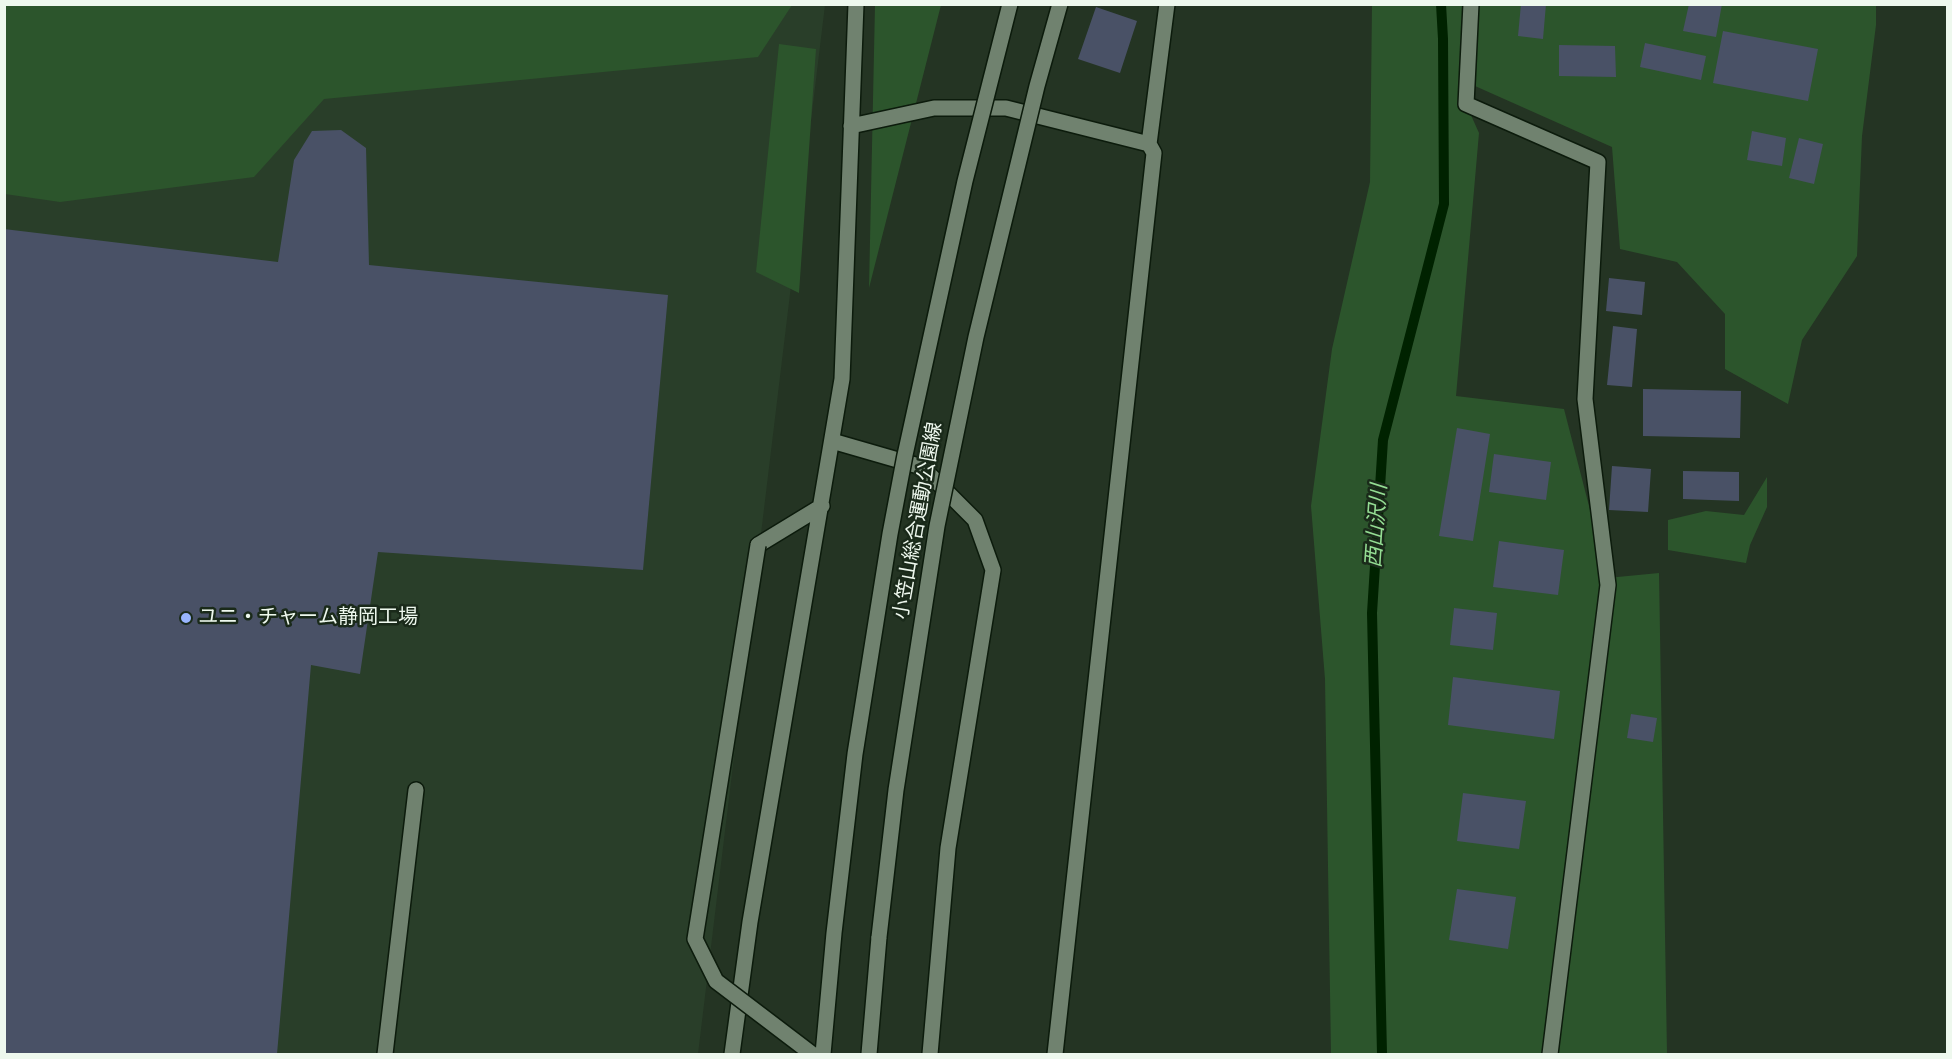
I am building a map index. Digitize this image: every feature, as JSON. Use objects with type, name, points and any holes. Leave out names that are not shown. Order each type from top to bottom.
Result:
[{"type":"street","points":[[732,1054],[750,922],[842,379],[856,4]]},
{"type":"street","name":"小笠山総合運動公園線","points":[[823,1054],[834,933],[855,754],[890,534],[965,181],[1010,4]]},
{"type":"street","name":"小笠山総合運動公園線","points":[[869,1054],[879,937],[896,790],[937,526],[976,337],[1060,4]]},
{"type":"street","points":[[1055,1054],[1154,153],[1149,144],[1167,4]]},
{"type":"street","points":[[1471,4],[1466,104],[1598,162],[1585,399],[1608,585],[1550,1054]]},
{"type":"street","points":[[852,126],[934,108],[1006,108],[1149,144]]},
{"type":"street","points":[[832,441],[922,467],[975,520],[993,570],[948,848],[930,1054]]},
{"type":"street","points":[[812,1054],[716,981],[695,939],[758,545],[822,506]]},
{"type":"street","points":[[385,1054],[416,790]]},
{"type":"shaded area","points":[[5,5],[825,5],[698,1054],[5,1054]]},
{"type":"green space","points":[[5,4],[792,5],[758,57],[324,99],[254,177],[60,202],[5,194]]},
{"type":"green space","points":[[875,5],[941,5],[869,288]]},
{"type":"green space","points":[[1372,5],[1471,5],[1466,104],[1479,133],[1456,396],[1564,409],[1606,572],[1550,1054],[1331,1054],[1325,679],[1311,506],[1332,349],[1370,182]]},
{"type":"green space","points":[[1478,5],[1876,5],[1876,25],[1862,136],[1857,256],[1802,340],[1788,404],[1725,369],[1725,314],[1677,262],[1620,249],[1612,147],[1475,86]]},
{"type":"green space","points":[[779,44],[816,49],[799,293],[756,272]]},
{"type":"green space","points":[[1767,477],[1767,507],[1750,545],[1746,563],[1668,550],[1668,520],[1706,511],[1744,515]]},
{"type":"green space","points":[[1659,573],[1667,1054],[1555,1054],[1607,578]]},
{"type":"building","points":[[1521,4],[1546,4],[1543,39],[1518,36]]},
{"type":"building","points":[[1689,4],[1722,4],[1716,37],[1683,31]]},
{"type":"building","points":[[1096,7],[1137,21],[1120,73],[1078,59]]},
{"type":"building","points":[[1723,31],[1818,49],[1808,101],[1713,83]]},
{"type":"building","points":[[1645,43],[1706,56],[1701,80],[1640,67]]},
{"type":"building","points":[[1559,45],[1615,46],[1616,77],[1559,76]]},
{"type":"building","name":"ユニ・チャーム静岡工場","points":[[341,130],[366,148],[369,265],[668,295],[643,570],[378,552],[360,674],[311,665],[277,1054],[4,1054],[4,229],[278,262],[294,160],[312,131]]},
{"type":"building","points":[[1752,131],[1786,138],[1782,166],[1747,160]]},
{"type":"building","points":[[1799,138],[1823,144],[1814,184],[1789,178]]},
{"type":"building","points":[[1609,278],[1645,282],[1642,315],[1606,311]]},
{"type":"building","points":[[1613,326],[1637,329],[1632,387],[1607,385]]},
{"type":"building","points":[[1643,389],[1741,391],[1740,438],[1643,436]]},
{"type":"building","points":[[1457,428],[1490,434],[1473,541],[1439,536]]},
{"type":"building","points":[[1494,454],[1551,462],[1546,500],[1489,492]]},
{"type":"building","points":[[1612,466],[1651,469],[1648,512],[1609,510]]},
{"type":"building","points":[[1683,471],[1739,472],[1739,501],[1683,499]]},
{"type":"building","points":[[1499,541],[1564,550],[1558,595],[1493,587]]},
{"type":"building","points":[[1454,608],[1497,613],[1493,650],[1450,645]]},
{"type":"building","points":[[1453,677],[1560,691],[1554,739],[1448,725]]},
{"type":"building","points":[[1631,714],[1657,718],[1653,742],[1627,738]]},
{"type":"building","points":[[1463,793],[1526,801],[1519,849],[1457,841]]},
{"type":"building","points":[[1457,889],[1516,897],[1508,949],[1449,940]]},
{"type":"waterway","name":"西山沢川","points":[[1382,1054],[1372,613],[1383,440],[1444,204],[1441,4]]},
{"type":"place","name":"ユニ・チャーム静岡工場","points":[[186,618]]}]
